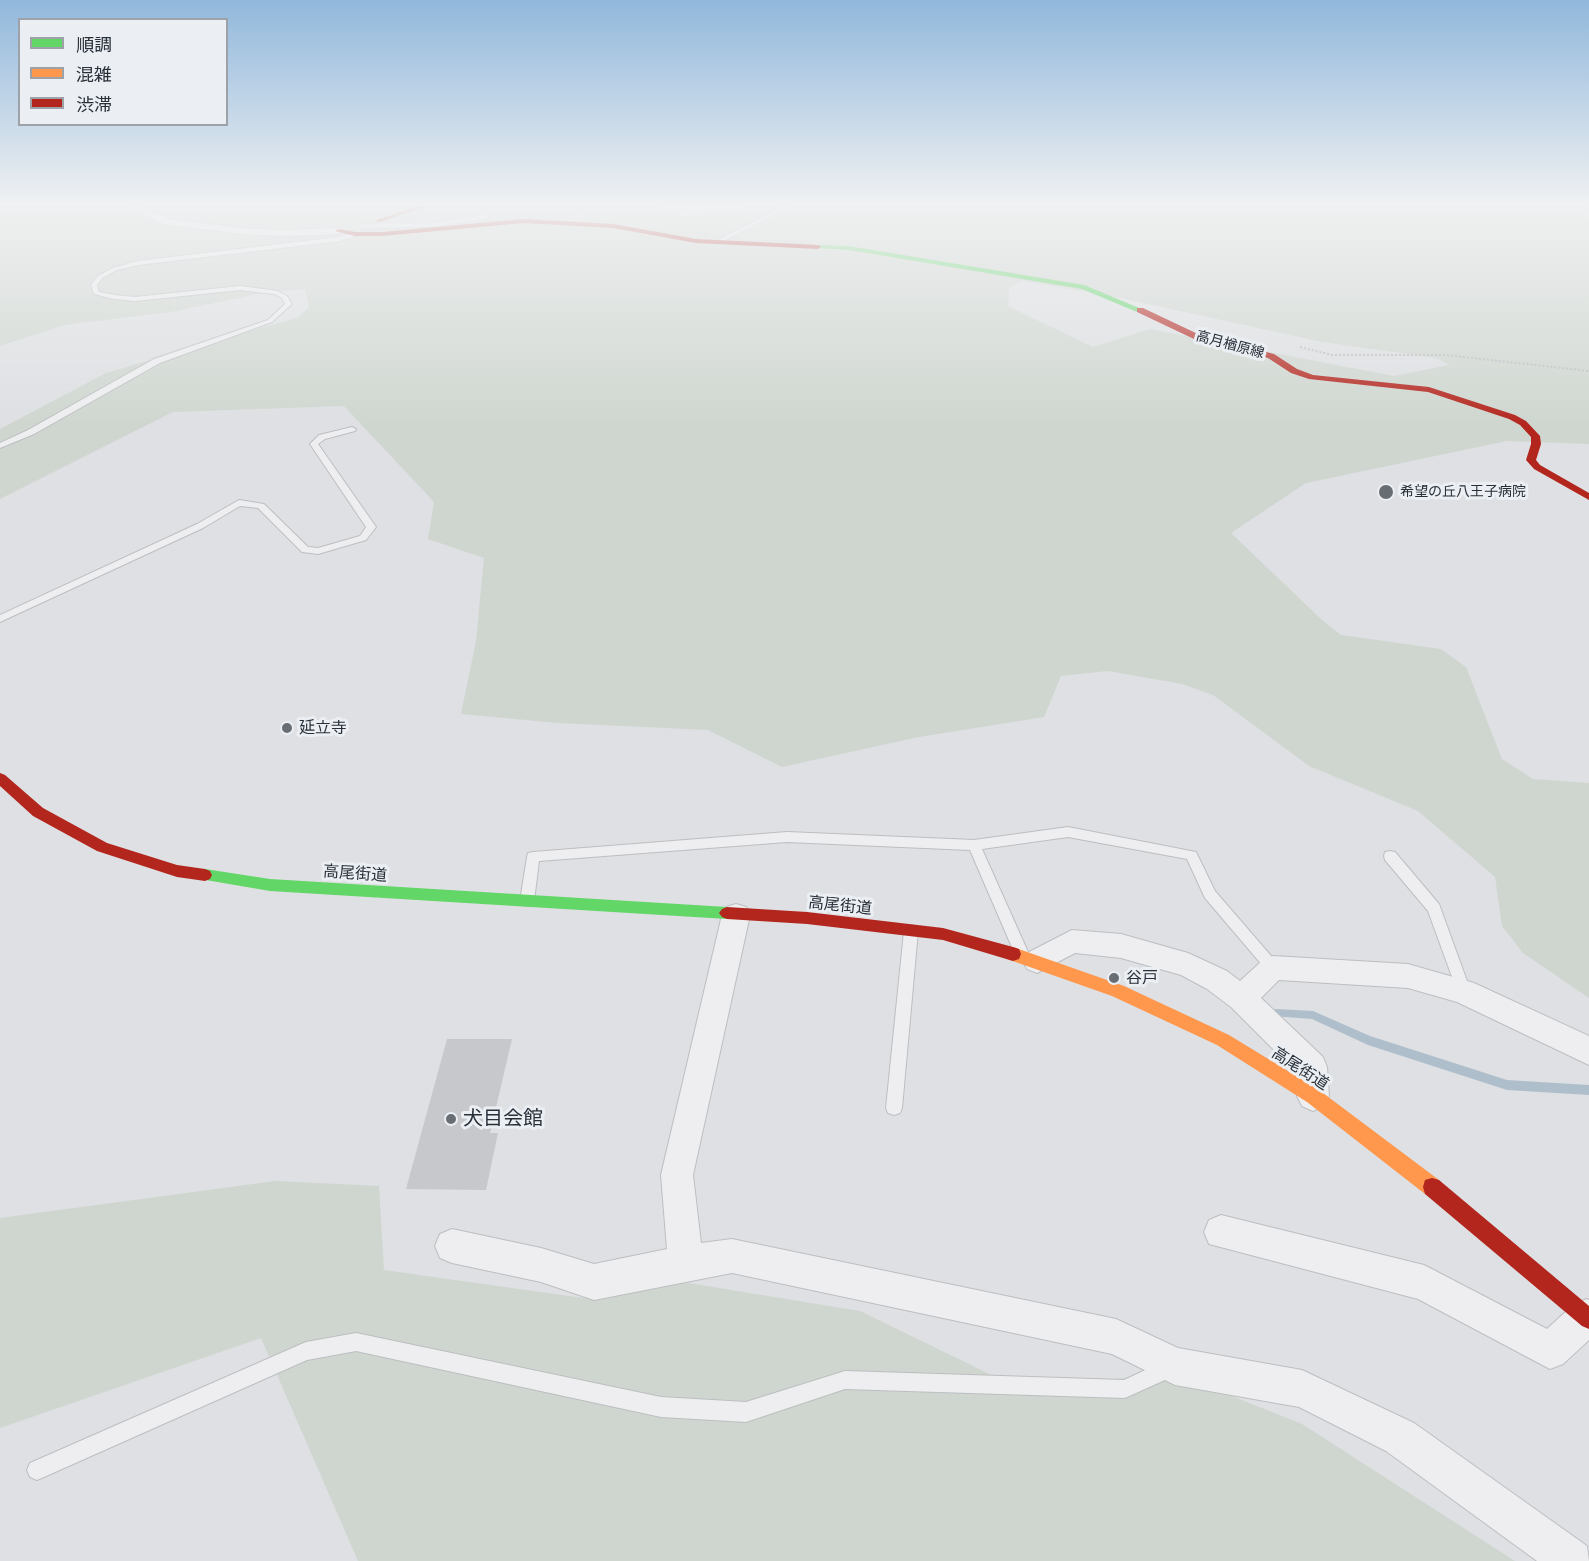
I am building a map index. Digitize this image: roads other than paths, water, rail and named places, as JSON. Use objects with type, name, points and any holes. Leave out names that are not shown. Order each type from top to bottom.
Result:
[{"type":"main road","name":"高月楢原線","points":[[1040,279],[1084,286],[1125,302],[1197,337],[1262,353],[1294,371],[1312,377],[1429,390],[1512,417],[1523,423],[1535,436],[1536,444],[1531,460],[1537,467],[1554,479],[1589,497]]},
{"type":"main road","name":"高尾街道","points":[[0,778],[38,812],[102,846],[177,871],[270,885],[807,918],[943,934],[1030,959],[1118,991],[1223,1040],[1313,1096],[1402,1162],[1588,1318]]},
{"type":"street","points":[[686,1263],[677,1175],[736,915]]},
{"type":"street","points":[[1030,959],[1072,941],[1120,946],[1188,964],[1217,980],[1241,998],[1312,1067],[1313,1096]]},
{"type":"street","points":[[1241,998],[1273,968],[1408,976],[1464,992],[1589,1051]]},
{"type":"street","points":[[1221,1232],[1424,1283],[1550,1351],[1588,1318]]},
{"type":"street","points":[[452,1246],[541,1264],[594,1282],[732,1256],[1116,1337],[1175,1366],[1302,1389],[1400,1437],[1572,1561]]},
{"type":"lane","points":[[0,446],[31,432],[157,362],[270,321],[289,304],[285,297],[276,292],[240,288],[135,299],[114,297],[96,293],[94,285],[99,279]]},
{"type":"lane","points":[[0,619],[200,526],[239,503],[261,506],[305,550],[318,552],[363,538],[371,527],[314,444],[322,437],[352,429]]},
{"type":"lane","points":[[527,902],[534,857],[788,837],[974,846],[1068,832],[1191,855],[1209,894],[1273,968]]},
{"type":"lane","points":[[974,846],[1030,959]]},
{"type":"lane","points":[[1390,856],[1434,908],[1464,992]]},
{"type":"lane","points":[[894,1108],[911,931]]},
{"type":"lane","points":[[37,1470],[306,1351],[356,1342],[662,1407],[746,1412],[845,1380],[1125,1389],[1175,1366]]},
{"type":"waterway","points":[[1276,1013],[1313,1015],[1368,1040],[1507,1085],[1589,1090]]},
{"type":"place","name":"希望の丘八王子病院","points":[[1386,492]]},
{"type":"place","name":"延立寺","points":[[287,728]]},
{"type":"place","name":"谷戸","points":[[1114,978]]},
{"type":"place","name":"犬目会館","points":[[451,1119]]}]
